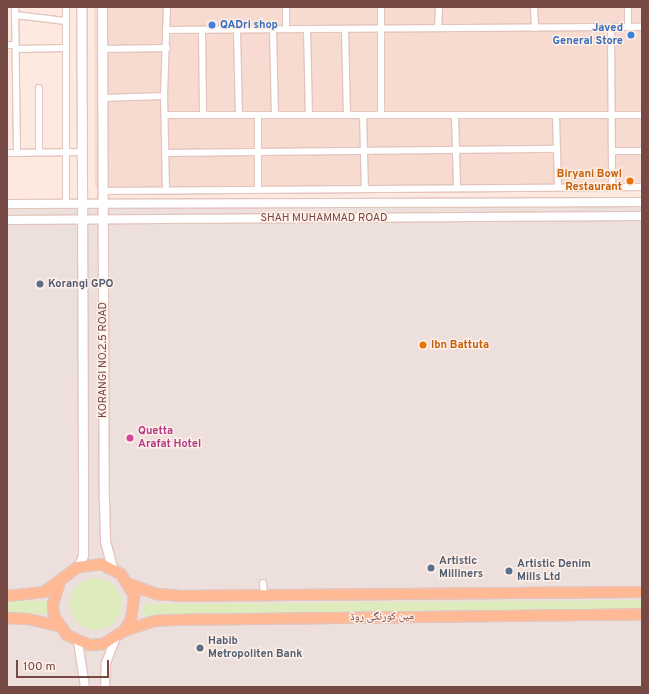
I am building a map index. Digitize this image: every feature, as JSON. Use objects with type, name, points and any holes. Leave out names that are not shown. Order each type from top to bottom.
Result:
[{"type":"main road","name":"KORANGI NO.2.5 ROAD","points":[[78,567],[83,547],[81,7]]},
{"type":"main road","name":"KORANGI NO.2.5 ROAD","points":[[102,7],[105,534],[112,568]]},
{"type":"main road","points":[[7,596],[44,592],[78,567],[89,564],[112,568],[129,584],[134,608],[131,620],[124,631],[115,639],[90,645],[78,642],[59,626],[28,619],[7,618]]},
{"type":"main road","points":[[59,626],[52,604],[60,581]]},
{"type":"main road","name":"مین کورنگی روڈ","points":[[129,584],[151,593],[178,596],[642,592]]},
{"type":"main road","name":"مین کورنگی روڈ","points":[[124,631],[154,621],[173,620],[642,614]]},
{"type":"street","points":[[15,7],[17,153]]},
{"type":"street","points":[[66,7],[66,204]]},
{"type":"street","points":[[166,190],[164,96],[167,48],[167,7]]},
{"type":"street","points":[[286,7],[286,29]]},
{"type":"street","points":[[381,7],[381,115]]},
{"type":"street","points":[[438,7],[438,28]]},
{"type":"street","points":[[534,7],[535,28]]},
{"type":"street","points":[[628,7],[628,27]]},
{"type":"street","points":[[15,15],[66,21]]},
{"type":"street","points":[[166,30],[642,27]]},
{"type":"street","points":[[610,28],[612,187]]},
{"type":"street","points":[[273,29],[275,115]]},
{"type":"street","points":[[307,29],[309,115]]},
{"type":"street","points":[[345,29],[347,115]]},
{"type":"street","points":[[202,30],[202,114]]},
{"type":"street","points":[[237,30],[239,115]]},
{"type":"street","points":[[7,45],[16,47],[66,48]]},
{"type":"street","points":[[102,50],[167,48]]},
{"type":"street","points":[[39,88],[39,152]]},
{"type":"street","points":[[102,98],[164,96]]},
{"type":"street","points":[[556,114],[558,187]]},
{"type":"street","points":[[165,115],[642,115]]},
{"type":"street","points":[[258,115],[258,190]]},
{"type":"street","points":[[363,115],[365,189]]},
{"type":"street","points":[[455,115],[457,188]]},
{"type":"street","points":[[166,153],[557,149]]},
{"type":"street","points":[[612,151],[642,151]]},
{"type":"street","points":[[7,153],[82,152]]},
{"type":"street","points":[[102,191],[642,187]]},
{"type":"street","points":[[467,202],[467,217]]},
{"type":"street","name":"SHAH MUHAMMAD ROAD","points":[[7,204],[642,202]]},
{"type":"street","name":"SHAH MUHAMMAD ROAD","points":[[7,220],[642,216]]},
{"type":"street","points":[[263,583],[264,595]]},
{"type":"street","points":[[105,687],[106,663],[115,639]]},
{"type":"street","points":[[78,642],[85,687]]},
{"type":"shaded area","points":[[94,7],[642,7],[642,188],[95,187]]},
{"type":"shaded area","points":[[243,207],[642,207],[642,687],[7,687],[7,209]]},
{"type":"green space","points":[[91,578],[101,578],[115,585],[122,599],[122,609],[115,623],[101,630],[91,630],[81,626],[74,619],[70,609],[70,599],[74,589],[81,582]]},
{"type":"green space","points":[[642,600],[642,609],[144,616],[142,612],[144,605],[148,604]]},
{"type":"green space","points":[[7,601],[48,601],[49,609],[47,614],[7,613]]},
{"type":"place","name":"QADri shop","points":[[212,25]]},
{"type":"place","name":"Javed General Store","points":[[631,35]]},
{"type":"place","name":"Biryani Bowl Restaurant","points":[[630,181]]},
{"type":"place","name":"Korangi GPO","points":[[40,284]]},
{"type":"place","name":"Ibn Battuta","points":[[423,345]]},
{"type":"place","name":"Quetta Arafat Hotel","points":[[130,438]]},
{"type":"place","name":"Artistic Milliners","points":[[431,568]]},
{"type":"place","name":"Artistic Denim Mills Ltd","points":[[509,571]]},
{"type":"place","name":"Habib Metropoliten Bank","points":[[200,648]]}]
